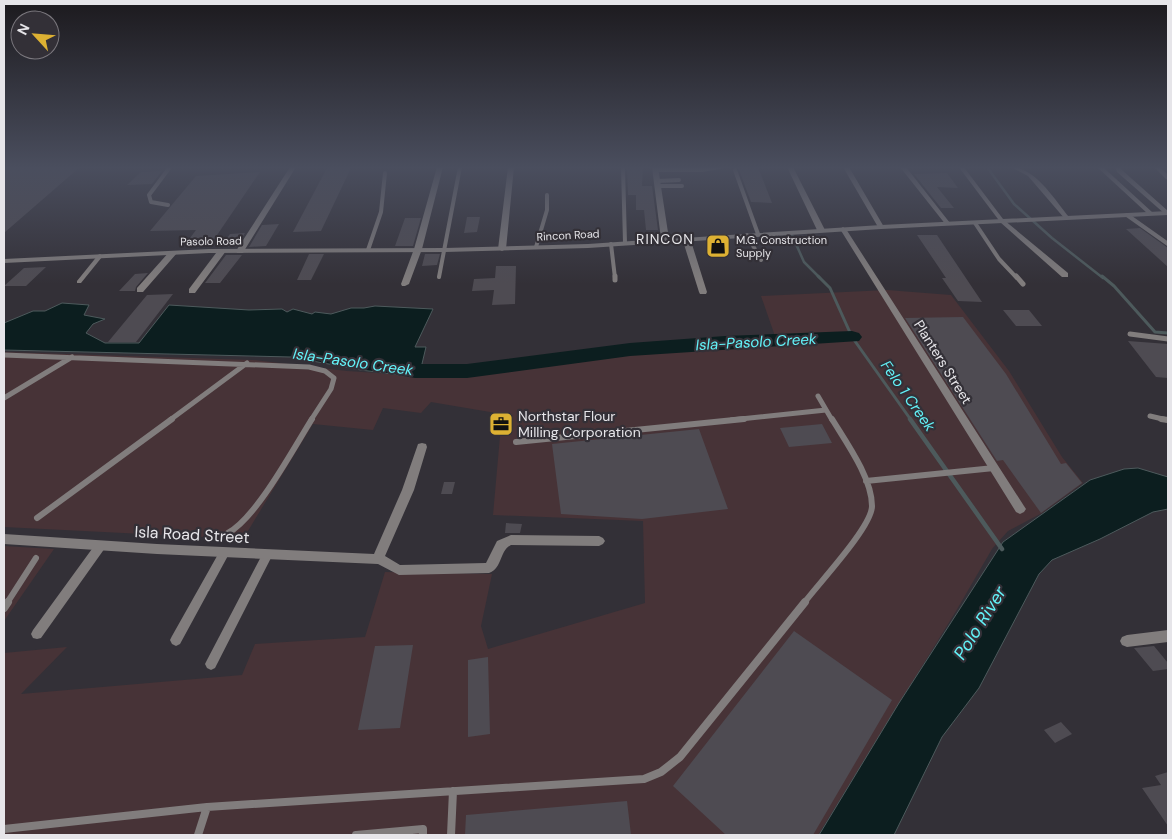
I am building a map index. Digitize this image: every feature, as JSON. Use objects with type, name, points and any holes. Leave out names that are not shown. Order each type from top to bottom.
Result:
[{"type":"street","points":[[240,251],[268,206]]},
{"type":"street","points":[[405,284],[418,249],[429,206]]},
{"type":"street","points":[[502,249],[507,206]]},
{"type":"street","points":[[661,206],[665,240]]},
{"type":"street","points":[[809,206],[821,230]]},
{"type":"street","points":[[869,206],[881,226]]},
{"type":"street","points":[[934,206],[948,224]]},
{"type":"street","points":[[1057,206],[1067,218]]},
{"type":"street","points":[[1143,206],[1150,213]]},
{"type":"street","name":"Rincon Road","points":[[418,249],[502,249],[611,244],[881,226],[975,223],[1168,212]]},
{"type":"street","points":[[1002,221],[1065,275]]},
{"type":"street","name":"Planters Street","points":[[843,229],[1020,509]]},
{"type":"street","points":[[686,238],[703,292]]},
{"type":"street","name":"Pasolo Road","points":[[4,261],[222,251],[418,249]]},
{"type":"street","points":[[192,291],[222,251]]},
{"type":"street","points":[[140,290],[173,253]]},
{"type":"street","points":[[78,282],[100,256]]},
{"type":"street","points":[[422,447],[408,490],[378,559],[385,560],[393,568],[399,570],[489,568],[493,564],[500,544],[504,541],[599,541]]},
{"type":"street","name":"Isla Road Street","points":[[4,539],[378,559]]},
{"type":"street","points":[[37,634],[101,545]]},
{"type":"street","points":[[176,640],[225,552]]},
{"type":"street","points":[[211,664],[268,554]]},
{"type":"street","points":[[1127,641],[1168,636]]},
{"type":"lane","points":[[368,250],[382,206]]},
{"type":"lane","points":[[439,277],[452,206]]},
{"type":"lane","points":[[536,247],[547,206]]},
{"type":"lane","points":[[624,206],[625,243]]},
{"type":"lane","points":[[748,206],[758,234]]},
{"type":"lane","points":[[991,206],[1002,221]]},
{"type":"lane","points":[[1127,215],[1168,244]]},
{"type":"lane","points":[[975,223],[999,260],[1023,284]]},
{"type":"lane","points":[[747,235],[760,260]]},
{"type":"lane","points":[[611,244],[615,280]]},
{"type":"lane","points":[[1130,334],[1168,339]]},
{"type":"lane","points":[[4,355],[247,363],[309,367],[326,371],[334,378],[331,389],[251,514],[237,528],[228,533]]},
{"type":"lane","points":[[4,398],[72,357]]},
{"type":"lane","points":[[37,518],[247,363]]},
{"type":"lane","points":[[4,829],[207,807],[638,781],[653,777],[668,769],[680,757],[863,529],[870,517],[872,506],[866,481],[818,396]]},
{"type":"lane","points":[[516,442],[826,410]]},
{"type":"lane","points":[[1150,416],[1168,420]]},
{"type":"lane","points":[[866,481],[994,468]]},
{"type":"lane","points":[[4,608],[36,558]]},
{"type":"lane","points":[[451,835],[453,792]]},
{"type":"lane","points":[[198,835],[207,807]]},
{"type":"lane","points":[[356,835],[423,829],[423,835]]},
{"type":"shaded area","points":[[887,290],[951,295],[1009,371],[1062,457],[1083,483],[1042,513],[1008,531],[992,549],[818,835],[4,835],[4,653],[67,647],[21,694],[242,675],[255,644],[365,637],[385,572],[492,574],[481,626],[488,649],[645,603],[643,521],[493,515],[502,414],[431,402],[421,413],[383,408],[373,430],[313,424],[243,539],[4,527],[4,352],[253,360],[347,371],[438,377],[508,370],[566,357],[776,339],[761,296]]},
{"type":"shaded area","points":[[4,546],[54,549],[4,621]]},
{"type":"water","points":[[62,303],[89,305],[84,315],[105,319],[93,324],[86,333],[105,343],[139,343],[169,305],[249,310],[282,309],[287,312],[293,309],[312,314],[315,312],[331,314],[351,308],[375,306],[433,309],[415,347],[426,347],[421,368],[423,371],[420,375],[400,375],[361,370],[291,357],[4,350],[4,323],[33,311],[45,311]]},
{"type":"water","name":"Polo River","points":[[1138,468],[1168,477],[1168,509],[1153,512],[1100,539],[1052,560],[1039,574],[979,688],[942,737],[894,835],[819,835],[899,703],[1003,542],[1090,480],[1124,469]]},
{"type":"building","points":[[4,206],[35,206],[4,233]]},
{"type":"building","points":[[171,206],[237,206],[213,241],[187,242],[196,230],[150,231]]},
{"type":"building","points":[[307,206],[333,206],[321,231],[293,232]]},
{"type":"building","points":[[636,206],[655,206],[658,230],[646,230],[644,210],[636,210]]},
{"type":"building","points":[[940,206],[953,206],[954,208],[941,208]]},
{"type":"building","points":[[467,217],[480,217],[477,232],[464,233]]},
{"type":"building","points":[[405,218],[421,218],[413,246],[395,246]]},
{"type":"building","points":[[279,224],[266,246],[249,247],[262,225]]},
{"type":"building","points":[[1140,228],[1168,248],[1168,267],[1126,229]]},
{"type":"building","points":[[245,233],[236,247],[221,247],[230,234]]},
{"type":"building","points":[[917,235],[937,235],[982,302],[958,301],[942,278],[946,278]]},
{"type":"building","points":[[309,254],[324,254],[311,280],[297,280]]},
{"type":"building","points":[[425,254],[440,254],[437,265],[422,266]]},
{"type":"building","points":[[226,255],[242,255],[220,283],[205,283]]},
{"type":"building","points":[[496,266],[516,266],[515,304],[492,305],[494,290],[472,291],[474,279],[495,278]]},
{"type":"building","points":[[46,267],[26,286],[4,286],[24,268]]},
{"type":"building","points":[[148,273],[136,287],[135,291],[119,291],[135,274]]},
{"type":"building","points":[[173,294],[136,342],[108,342],[147,295]]},
{"type":"building","points":[[1003,310],[1029,310],[1042,326],[1016,326]]},
{"type":"building","points":[[963,317],[1006,374],[1061,464],[1066,463],[1082,483],[1041,513],[1003,460],[997,461],[905,318]]},
{"type":"building","points":[[1128,341],[1168,344],[1168,378],[1156,377]]},
{"type":"building","points":[[822,424],[832,443],[789,447],[780,428]]},
{"type":"building","points":[[699,429],[728,509],[642,519],[561,514],[552,444]]},
{"type":"building","points":[[444,482],[455,482],[452,494],[441,494]]},
{"type":"building","points":[[506,523],[522,524],[520,533],[505,533]]},
{"type":"building","points":[[794,631],[892,700],[813,835],[726,835],[673,786]]},
{"type":"building","points":[[413,645],[400,728],[358,730],[375,646]]},
{"type":"building","points":[[1154,646],[1168,663],[1168,669],[1153,671],[1134,648]]},
{"type":"building","points":[[488,657],[490,734],[468,737],[468,660]]},
{"type":"building","points":[[1061,722],[1072,734],[1055,743],[1044,730]]},
{"type":"building","points":[[1168,772],[1168,826],[1142,788],[1161,785],[1155,776]]},
{"type":"building","points":[[627,801],[631,835],[465,835],[466,815]]},
{"type":"waterway","points":[[1016,206],[1052,238],[1103,278]]},
{"type":"waterway","name":"Felo 1 Creek","points":[[792,235],[804,262],[830,288],[852,337],[911,420]]},
{"type":"waterway","points":[[1102,276],[1114,286],[1155,332],[1168,333]]},
{"type":"waterway","name":"Isla-Pasolo Creek","points":[[391,367],[415,371],[467,371],[630,350],[852,337]]},
{"type":"waterway","name":"Felo 1 Creek","points":[[910,419],[1002,549]]},
{"type":"place","name":"M.G. Construction Supply","points":[[718,246]]},
{"type":"place","name":"Northstar Flour Milling Corporation","points":[[501,424]]},
{"type":"district","name":"RINCON","points":[[665,239]]}]
